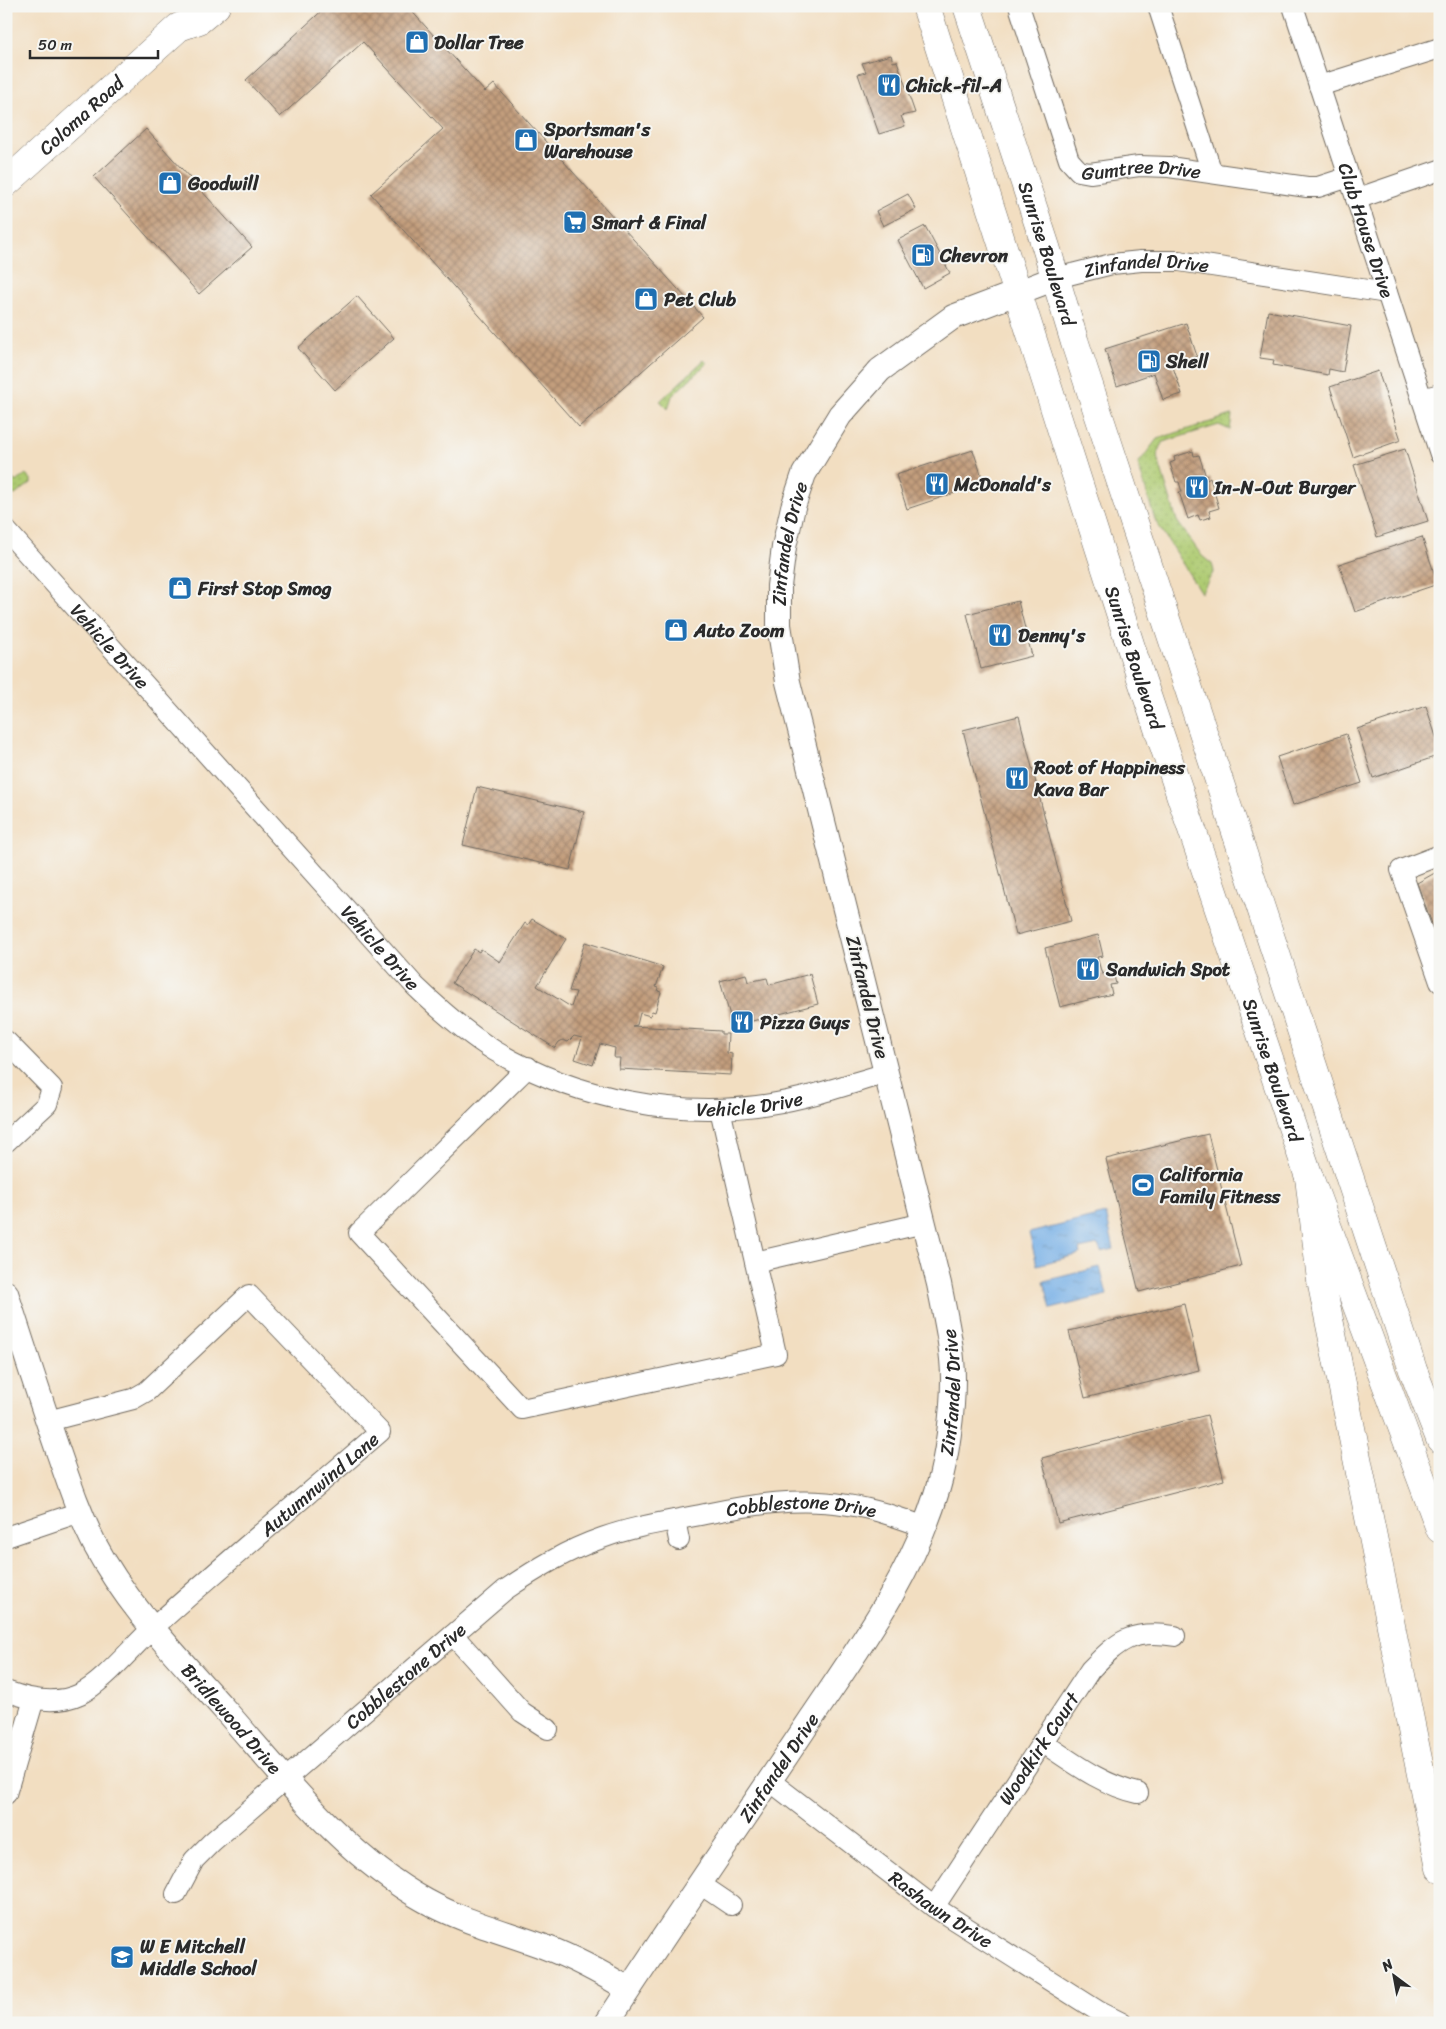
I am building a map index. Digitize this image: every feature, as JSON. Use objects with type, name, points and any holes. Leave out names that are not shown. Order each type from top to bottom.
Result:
[{"type":"main road","name":"Coloma Road","points":[[6,183],[184,17],[199,20],[216,6]]},
{"type":"main road","name":"Sunrise Boulevard","points":[[926,6],[1137,666],[1309,1177],[1440,1529]]},
{"type":"main road","name":"Sunrise Boulevard","points":[[967,6],[1056,278],[1078,352],[1413,1370],[1440,1439]]},
{"type":"main road","points":[[1309,1177],[1321,1280],[1440,1868]]},
{"type":"street","name":"Gumtree Drive","points":[[1019,6],[1069,160],[1079,171],[1090,173],[1139,166],[1169,167],[1307,187],[1318,186],[1349,177]]},
{"type":"street","points":[[1158,6],[1212,173]]},
{"type":"street","name":"Club House Drive","points":[[1293,6],[1387,293],[1431,396],[1440,454]]},
{"type":"street","points":[[1320,86],[1440,48]]},
{"type":"street","points":[[1356,199],[1440,170]]},
{"type":"street","name":"Zinfandel Drive","points":[[606,2023],[770,1781],[904,1575],[925,1528],[938,1487],[947,1445],[953,1379],[946,1318],[887,1073],[788,682],[779,625],[779,586],[784,547],[793,508],[804,474],[840,415],[880,370],[953,317],[1056,278],[1112,264],[1140,261],[1179,261],[1318,284],[1387,293]]},
{"type":"street","name":"Vehicle Drive","points":[[6,530],[416,986],[461,1027],[496,1051],[576,1087],[616,1099],[657,1106],[720,1109],[768,1105],[796,1100],[887,1073]]},
{"type":"street","points":[[1440,855],[1401,870],[1440,982]]},
{"type":"street","points":[[6,1040],[52,1088],[47,1104],[6,1142]]},
{"type":"street","points":[[528,1067],[359,1234],[522,1409],[776,1354],[720,1109]]},
{"type":"street","points":[[755,1262],[924,1223]]},
{"type":"street","name":"Bridlewood Drive","points":[[6,1293],[14,1342],[48,1421],[80,1512],[114,1578],[153,1628],[285,1778],[348,1846],[377,1870],[418,1896],[458,1917],[546,1948],[601,1973],[628,1989]]},
{"type":"street","name":"Autumnwind Lane","points":[[6,1691],[34,1700],[70,1698],[90,1688],[153,1628],[380,1432],[249,1295],[147,1391],[133,1399],[48,1421]]},
{"type":"street","name":"Cobblestone Drive","points":[[176,1894],[194,1860],[285,1778],[505,1590],[535,1569],[568,1552],[601,1538],[636,1527],[756,1504],[786,1501],[849,1505],[880,1512],[925,1528]]},
{"type":"street","points":[[6,1537],[80,1512]]},
{"type":"street","points":[[675,1520],[679,1540]]},
{"type":"street","name":"Woodkirk Court","points":[[934,1907],[1090,1670],[1109,1650],[1137,1635],[1155,1633],[1175,1636]]},
{"type":"street","points":[[453,1635],[522,1712],[548,1729]]},
{"type":"street","points":[[6,1794],[34,1700]]},
{"type":"street","points":[[1042,1742],[1103,1782],[1122,1790],[1138,1793]]},
{"type":"street","name":"Rashawn Drive","points":[[770,1781],[934,1907],[1098,2011],[1122,2023]]},
{"type":"street","points":[[700,1884],[731,1905]]},
{"type":"green space","points":[[704,360],[707,363],[672,396],[668,409],[660,401]]},
{"type":"green space","points":[[1232,415],[1230,430],[1219,425],[1163,442],[1157,456],[1177,521],[1202,556],[1212,564],[1214,571],[1201,593],[1155,520],[1138,464],[1157,439]]},
{"type":"green space","points":[[6,472],[16,482],[26,474],[31,479],[31,483],[15,495],[6,492]]},
{"type":"water","points":[[1106,1214],[1114,1249],[1101,1252],[1098,1245],[1079,1249],[1080,1254],[1037,1265],[1029,1233]]},
{"type":"water","points":[[1100,1267],[1107,1295],[1051,1309],[1044,1281]]},
{"type":"building","points":[[327,6],[407,6],[485,92],[494,84],[703,317],[579,427],[371,194],[443,129],[363,42],[280,117],[246,80]]},
{"type":"building","points":[[891,55],[893,62],[897,61],[915,113],[901,116],[905,126],[879,134],[858,74],[866,72],[862,63]]},
{"type":"building","points":[[146,129],[252,247],[199,294],[94,177]]},
{"type":"building","points":[[908,194],[916,209],[883,226],[876,211]]},
{"type":"building","points":[[925,226],[950,273],[923,288],[898,240]]},
{"type":"building","points":[[357,296],[394,338],[335,390],[298,348]]},
{"type":"building","points":[[1268,311],[1351,326],[1343,372],[1329,369],[1328,375],[1273,365],[1274,360],[1260,358]]},
{"type":"building","points":[[1186,323],[1197,356],[1172,364],[1182,394],[1163,400],[1154,373],[1117,386],[1105,349]]},
{"type":"building","points":[[1378,371],[1401,440],[1353,457],[1330,387]]},
{"type":"building","points":[[1405,449],[1428,521],[1377,537],[1354,465]]},
{"type":"building","points":[[973,450],[984,483],[907,509],[896,475]]},
{"type":"building","name":"In-N-Out Burger","points":[[1193,451],[1194,456],[1199,455],[1207,480],[1210,478],[1219,508],[1209,511],[1211,517],[1200,520],[1198,515],[1188,519],[1179,492],[1182,492],[1179,482],[1176,482],[1170,463],[1175,461],[1174,457]]},
{"type":"building","points":[[1422,537],[1438,584],[1355,612],[1339,564]]},
{"type":"building","name":"Denny's","points":[[1018,601],[1032,656],[981,669],[967,614]]},
{"type":"building","points":[[1426,706],[1440,749],[1440,755],[1373,778],[1357,729]]},
{"type":"building","points":[[1019,716],[1071,921],[1016,935],[963,730]]},
{"type":"building","points":[[1346,734],[1362,783],[1293,805],[1277,757]]},
{"type":"building","points":[[477,787],[584,812],[570,870],[463,845]]},
{"type":"building","points":[[1440,870],[1440,930],[1435,932],[1417,883]]},
{"type":"building","points":[[532,919],[566,939],[537,986],[571,1007],[576,992],[569,991],[585,942],[663,967],[656,987],[661,992],[655,1012],[652,1011],[650,1016],[640,1013],[637,1025],[632,1026],[721,1031],[721,1034],[728,1034],[727,1053],[732,1054],[731,1075],[619,1069],[620,1058],[614,1058],[615,1048],[600,1044],[593,1065],[575,1059],[582,1038],[574,1036],[568,1042],[563,1040],[555,1048],[452,983],[474,949],[479,952],[481,949],[500,962],[525,923],[528,925]]},
{"type":"building","points":[[1098,935],[1103,956],[1097,957],[1102,974],[1113,972],[1116,984],[1110,985],[1112,994],[1060,1007],[1045,948]]},
{"type":"building","points":[[746,974],[748,982],[767,978],[769,985],[810,974],[818,1004],[733,1026],[720,981]]},
{"type":"building","points":[[1208,1134],[1241,1266],[1139,1292],[1106,1159]]},
{"type":"building","points":[[1184,1304],[1199,1370],[1085,1398],[1069,1331]]},
{"type":"building","points":[[1207,1415],[1224,1480],[1058,1523],[1042,1458]]},
{"type":"place","name":"Dollar Tree","points":[[417,42]]},
{"type":"place","name":"Chick-fil-A","points":[[889,85]]},
{"type":"place","name":"Sportsman's Warehouse","points":[[526,140]]},
{"type":"place","name":"Goodwill","points":[[170,183]]},
{"type":"place","name":"Smart & Final","points":[[575,222]]},
{"type":"place","name":"Chevron","points":[[923,255]]},
{"type":"place","name":"Pet Club","points":[[646,299]]},
{"type":"place","name":"Shell","points":[[1149,361]]},
{"type":"place","name":"McDonald's","points":[[937,484]]},
{"type":"place","name":"In-N-Out Burger","points":[[1197,487]]},
{"type":"place","name":"First Stop Smog","points":[[180,588]]},
{"type":"place","name":"Auto Zoom","points":[[676,630]]},
{"type":"place","name":"Denny's","points":[[1000,635]]},
{"type":"place","name":"Root of Happiness Kava Bar","points":[[1017,778]]},
{"type":"place","name":"Sandwich Spot","points":[[1088,969]]},
{"type":"place","name":"Pizza Guys","points":[[742,1022]]},
{"type":"place","name":"California Family Fitness","points":[[1143,1185]]},
{"type":"place","name":"W E Mitchell Middle School","points":[[122,1957]]}]
